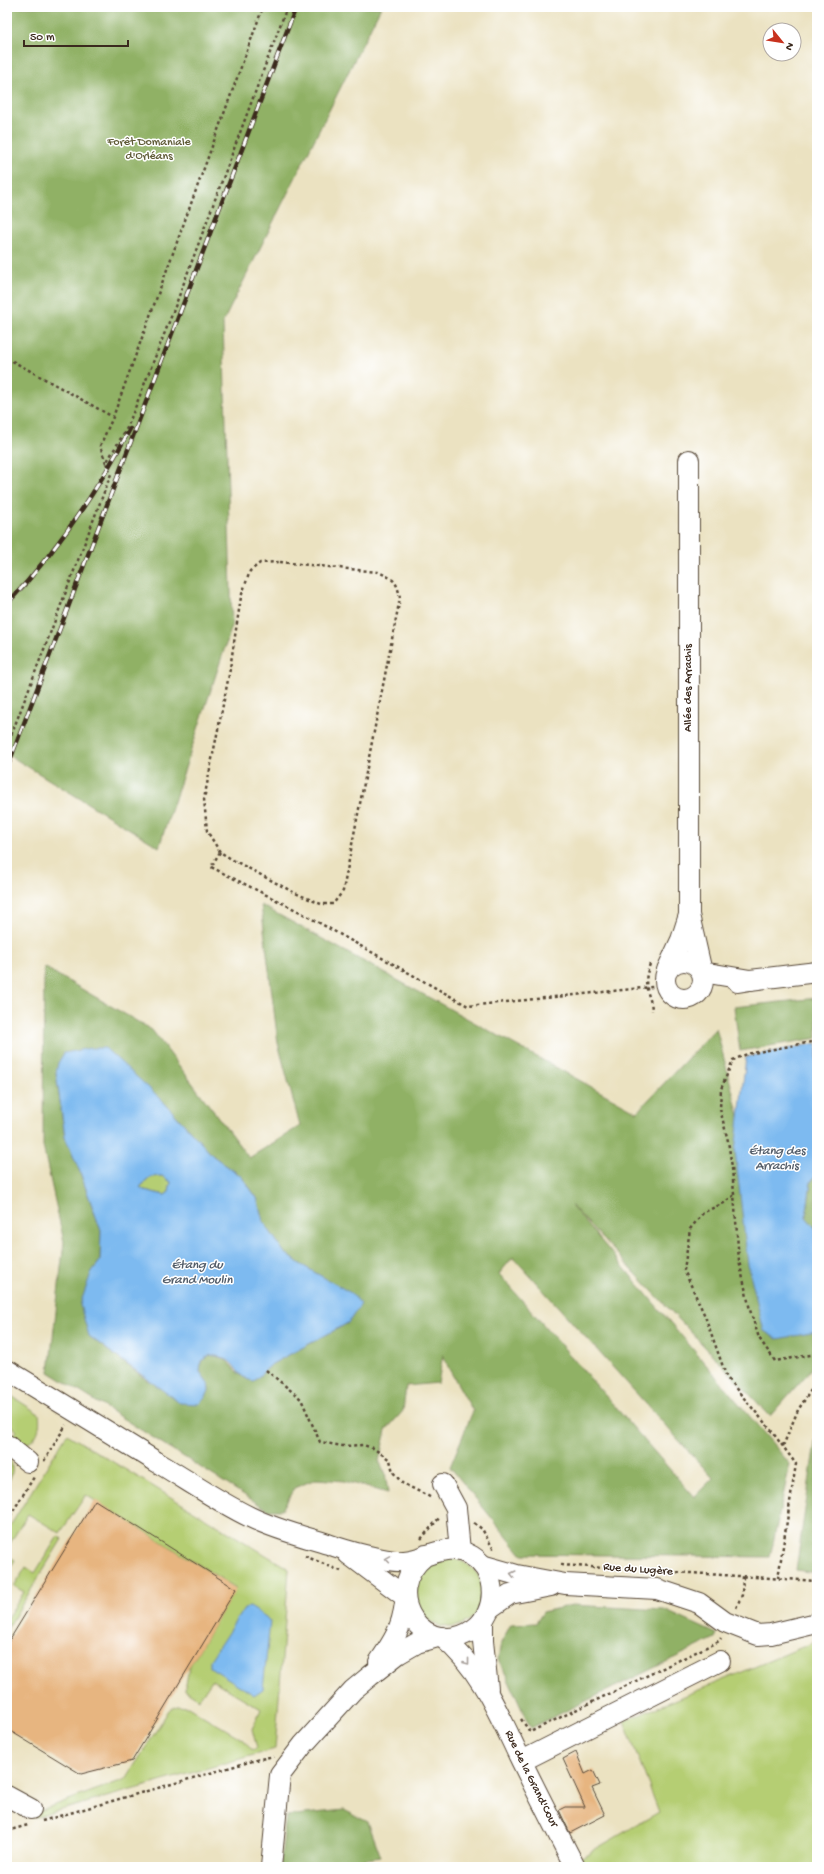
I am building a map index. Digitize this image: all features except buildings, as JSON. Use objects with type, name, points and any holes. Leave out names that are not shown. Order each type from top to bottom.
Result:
[{"type":"street","name":"Allée des Arrachis","points":[[689,460],[689,916]]},
{"type":"street","points":[[689,916],[702,972],[703,983],[694,996],[682,999],[670,994],[666,978],[689,916]]},
{"type":"street","points":[[666,978],[676,962],[688,960],[694,963],[702,972],[750,980]]},
{"type":"street","points":[[698,992],[750,980],[817,972]]},
{"type":"street","points":[[7,1370],[251,1518],[340,1548],[404,1562],[422,1548],[436,1551],[448,1549],[460,1551],[472,1556],[490,1560],[492,1593],[487,1614],[474,1629],[463,1635],[451,1638],[440,1637],[427,1632],[417,1625],[409,1615],[405,1600],[340,1548]]},
{"type":"street","points":[[7,1445],[28,1462]]},
{"type":"street","points":[[441,1492],[456,1508],[460,1551]]},
{"type":"street","points":[[370,1676],[395,1638],[403,1619],[405,1584],[422,1548]]},
{"type":"street","name":"Rue du Lugère","points":[[490,1560],[517,1575],[565,1584],[657,1589],[677,1594],[699,1603],[725,1622],[758,1635],[771,1634],[817,1623]]},
{"type":"street","name":"Rue du Lugère","points":[[487,1614],[510,1594],[565,1584]]},
{"type":"street","name":"Rue de la Grand'Cour","points":[[487,1614],[483,1647],[488,1691]]},
{"type":"street","points":[[271,1867],[280,1775],[303,1745],[353,1690],[398,1654],[417,1643],[440,1637]]},
{"type":"street","name":"Rue de la Grand'Cour","points":[[440,1637],[460,1652],[488,1691],[575,1867]]},
{"type":"street","points":[[522,1761],[720,1661]]},
{"type":"street","points":[[7,1796],[32,1819]]},
{"type":"path","points":[[7,746],[111,474],[100,446],[113,417],[263,7]]},
{"type":"path","points":[[106,463],[127,428],[173,312],[287,7]]},
{"type":"path","points":[[7,358],[113,417]]},
{"type":"path","points":[[280,562],[378,572],[391,578],[398,586],[400,598],[343,891],[333,904],[321,904],[295,893],[220,852],[207,831],[204,799],[229,675],[241,597],[250,571],[260,563],[280,562]]},
{"type":"path","points":[[220,852],[211,867],[298,911],[468,1006],[666,978]]},
{"type":"path","points":[[817,1041],[747,1054],[733,1060],[720,1089],[720,1109],[730,1154],[739,1261],[750,1310],[759,1338],[775,1361],[817,1354]]},
{"type":"path","points":[[734,1195],[724,1203],[704,1212],[690,1229],[684,1270],[705,1316],[727,1378],[796,1464],[778,1578]]},
{"type":"path","points":[[266,1370],[301,1398],[320,1442],[343,1446],[363,1445],[373,1448],[390,1460],[393,1472],[402,1483],[441,1492]]},
{"type":"path","points":[[783,1446],[798,1410],[817,1381]]},
{"type":"path","points":[[422,1548],[441,1511]]},
{"type":"path","points":[[477,1523],[482,1529],[490,1546],[490,1560]]},
{"type":"path","name":"Rue du Lugère","points":[[555,1565],[625,1569]]},
{"type":"path","name":"Rue du Lugère","points":[[657,1571],[817,1581]]},
{"type":"path","points":[[734,1614],[742,1595],[743,1576]]},
{"type":"path","points":[[519,1716],[530,1732],[719,1641],[723,1633]]},
{"type":"path","points":[[7,1831],[32,1819],[256,1760],[273,1756],[291,1762]]},
{"type":"green space","name":"Forêt Domaniale d'Orléans","points":[[7,7],[381,7],[223,322],[232,626],[159,847],[7,754]]},
{"type":"green space","points":[[261,905],[637,1112],[716,1028],[788,1304],[817,1333],[817,1363],[770,1416],[571,1205],[790,1464],[770,1557],[521,1554],[450,1467],[473,1411],[449,1369],[443,1354],[438,1383],[406,1386],[403,1411],[386,1430],[379,1461],[385,1473],[388,1493],[344,1481],[316,1479],[294,1488],[282,1510],[268,1510],[49,1372],[64,1242],[43,1146],[44,967],[152,1030],[249,1158],[300,1126],[278,1043]],"holes":[[[56,1073],[160,1098],[213,1156],[241,1176],[257,1198],[263,1221],[284,1252],[300,1264],[325,1279],[348,1323],[272,1364],[254,1381],[241,1375],[225,1359],[210,1355],[201,1361],[200,1372],[208,1383],[209,1391],[148,1381],[89,1336],[91,1273],[100,1261],[101,1231],[80,1172],[65,1137]],[[513,1257],[713,1478],[694,1497],[499,1274]]]},
{"type":"green space","points":[[817,998],[817,1038],[740,1051],[734,1007]]},
{"type":"green space","points":[[817,1173],[817,1230],[806,1218],[811,1182]]},
{"type":"green space","points":[[163,1176],[171,1182],[169,1192],[165,1195],[144,1190],[140,1187],[151,1177]]},
{"type":"green space","points":[[7,1393],[39,1414],[38,1432],[33,1440],[24,1445],[11,1438],[17,1431],[7,1422]]},
{"type":"green space","points":[[817,1429],[817,1573],[796,1570]]},
{"type":"green space","points":[[67,1434],[289,1569],[275,1749],[33,1818],[33,1813],[126,1779],[169,1710],[177,1706],[188,1707],[244,1740],[252,1750],[257,1748],[252,1729],[261,1709],[212,1680],[199,1699],[185,1690],[189,1667],[236,1588],[86,1495],[60,1533],[28,1514],[7,1548],[7,1531]]},
{"type":"green space","points":[[7,1455],[11,1463],[12,1470],[11,1477],[7,1485]]},
{"type":"green space","points":[[58,1536],[62,1539],[7,1629],[7,1619],[24,1592],[14,1586],[26,1567],[35,1573]]},
{"type":"green space","points":[[7,1555],[15,1560],[7,1572]]},
{"type":"green space","points":[[442,1559],[456,1559],[468,1565],[477,1574],[483,1586],[481,1606],[473,1617],[462,1625],[456,1627],[442,1627],[436,1625],[425,1617],[417,1606],[415,1600],[415,1586],[417,1580],[425,1569],[436,1561]]},
{"type":"green space","points":[[572,1605],[664,1610],[717,1634],[715,1638],[531,1728],[498,1659],[501,1643],[511,1624],[536,1623],[543,1612]]},
{"type":"green space","points":[[817,1641],[817,1867],[587,1867],[580,1858],[659,1812],[624,1721]]},
{"type":"green space","points":[[344,1810],[368,1822],[381,1857],[312,1867],[280,1867],[286,1816]]},
{"type":"water","name":"Étang des Arrachis","points":[[817,1043],[817,1173],[811,1182],[806,1217],[817,1230],[817,1332],[777,1339],[764,1331],[748,1265],[735,1151],[746,1057]]},
{"type":"water","name":"Étang du Grand Moulin","points":[[90,1048],[105,1048],[160,1098],[213,1156],[241,1176],[257,1198],[263,1221],[284,1252],[300,1264],[351,1293],[361,1304],[348,1323],[272,1364],[254,1381],[248,1380],[240,1374],[228,1360],[210,1355],[201,1361],[200,1372],[208,1383],[209,1391],[199,1404],[180,1403],[89,1336],[80,1305],[91,1273],[100,1261],[101,1231],[80,1172],[65,1137],[56,1073],[58,1063],[64,1053]],"holes":[[[162,1176],[171,1182],[169,1192],[165,1195],[144,1190],[140,1187],[151,1177]]]},
{"type":"water","points":[[250,1607],[266,1617],[270,1622],[263,1689],[254,1695],[210,1667],[210,1660],[244,1608]]},
{"type":"railway","points":[[7,768],[296,7]]},
{"type":"railway","points":[[7,604],[42,564],[74,521],[104,475],[130,429]]}]
